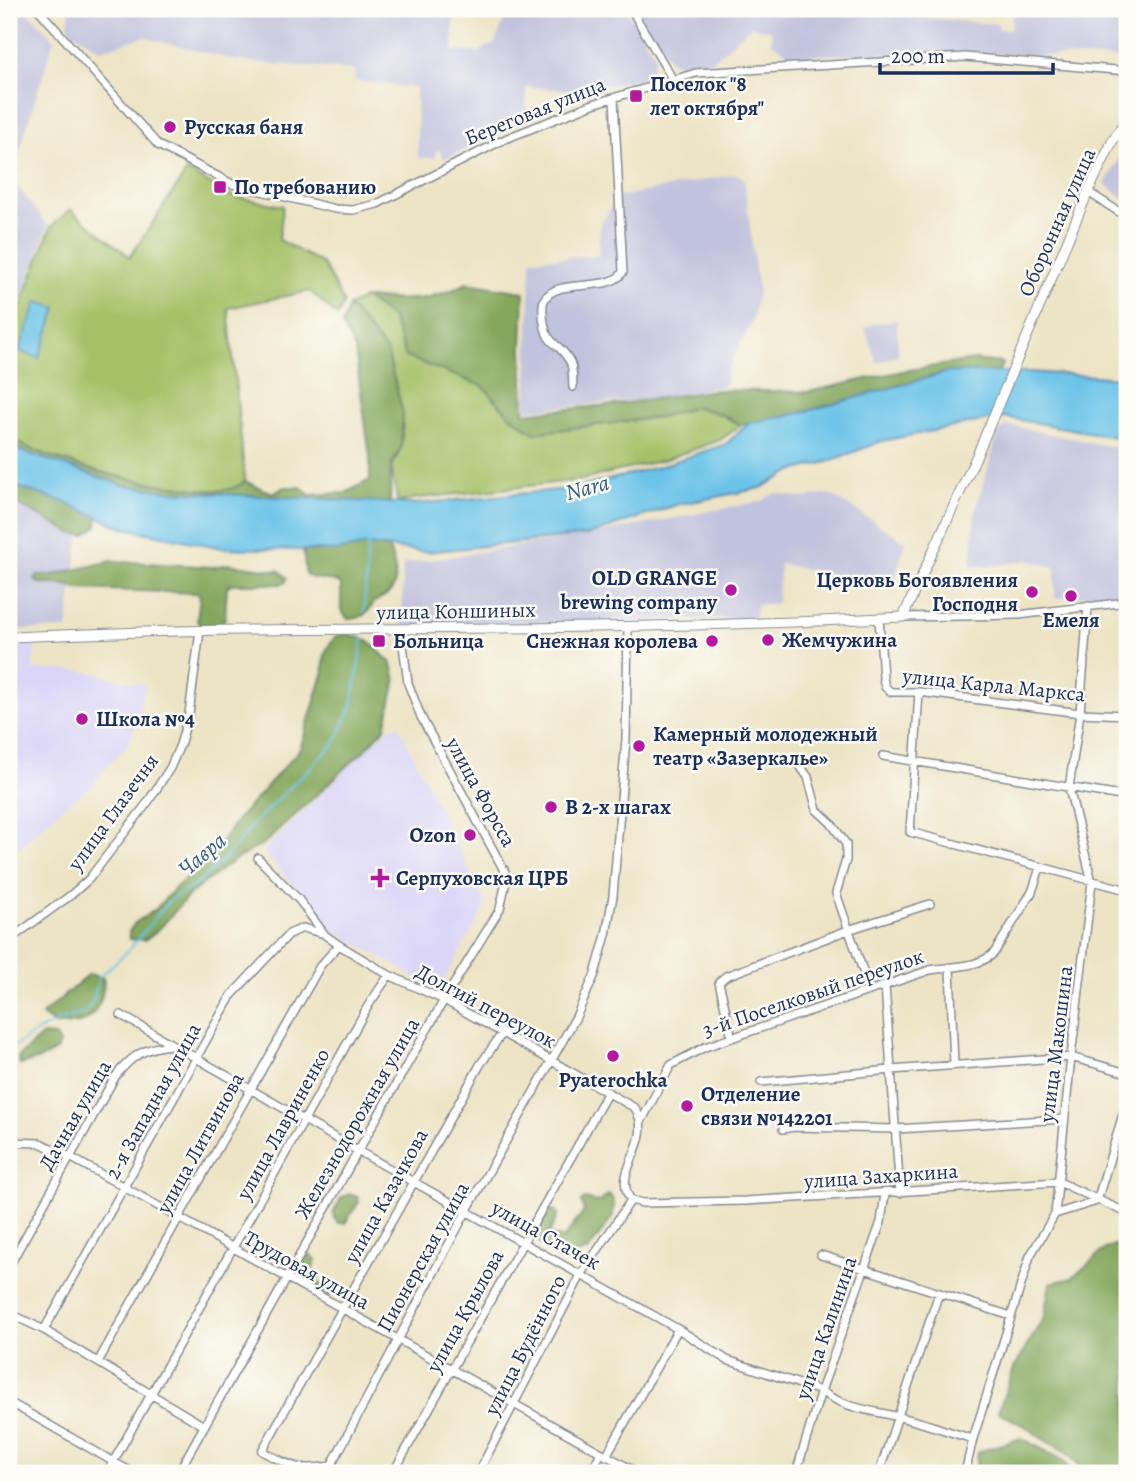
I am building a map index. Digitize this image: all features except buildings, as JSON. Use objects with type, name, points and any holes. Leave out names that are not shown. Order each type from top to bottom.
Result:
[{"type":"main road","name":"Оборонная улица","points":[[903,617],[977,454],[1088,192],[1127,118]]},
{"type":"main road","name":"улица Коншиных","points":[[9,637],[200,631],[628,626],[903,617]]},
{"type":"street","name":"Береговая улица","points":[[38,9],[158,145],[232,184],[335,209],[353,210],[377,204],[478,151],[593,104],[696,73],[964,57],[1127,71]]},
{"type":"street","points":[[631,9],[673,80]]},
{"type":"street","points":[[573,387],[571,363],[545,332],[543,307],[545,298],[553,291],[607,282],[620,277],[623,272],[614,99]]},
{"type":"street","points":[[1088,192],[1127,217]]},
{"type":"street","points":[[903,617],[1018,615],[1127,602]]},
{"type":"street","name":"улица Макошина","points":[[965,1473],[1030,1256],[1055,1213],[1092,882],[1069,788],[1080,713],[1088,606]]},
{"type":"street","name":"улица Карла Маркса","points":[[879,618],[885,687],[891,692],[919,692],[1080,713],[1127,715]]},
{"type":"street","name":"Пионерская улица","points":[[330,1470],[467,1210],[576,1017],[595,974],[606,935],[612,896],[626,739],[628,626]]},
{"type":"street","name":"улица Форсса","points":[[401,630],[408,683],[421,717],[505,873],[500,909],[444,1000]]},
{"type":"street","name":"улица Глазечня","points":[[9,940],[89,879],[148,802],[170,768],[189,714],[200,631]]},
{"type":"street","points":[[919,692],[910,832],[1127,890]]},
{"type":"street","points":[[883,756],[1127,797]]},
{"type":"street","points":[[798,763],[808,777],[817,810],[831,823],[846,844],[846,860],[836,893],[870,991]]},
{"type":"street","name":"Долгий переулок","points":[[258,858],[299,900],[324,934],[339,945],[389,975],[444,1000],[553,1060],[635,1108],[642,1120]]},
{"type":"street","name":"3-й Поселковый переулок","points":[[642,1120],[671,1065],[705,1047],[930,970],[970,965],[988,959],[1032,892],[1040,868]]},
{"type":"street","points":[[732,1038],[719,982],[726,976],[848,930],[930,904]]},
{"type":"street","name":"2-я Западная улица","points":[[44,1330],[238,987],[282,940],[303,928],[324,934]]},
{"type":"street","name":"улица Литвинова","points":[[98,1362],[320,966],[339,945]]},
{"type":"street","points":[[950,967],[954,1065]]},
{"type":"street","name":"улица Лавриненко","points":[[107,1473],[368,1006],[389,975]]},
{"type":"street","points":[[885,986],[900,1193]]},
{"type":"street","name":"Железнодорожная улица","points":[[177,1473],[444,1000]]},
{"type":"street","name":"улица Стачек","points":[[121,1015],[196,1060],[251,1088],[358,1151],[678,1329],[727,1360],[821,1391],[834,1400],[973,1439]]},
{"type":"street","name":"улица Казачкова","points":[[330,1470],[295,1469],[262,1451],[480,1065],[503,1032]]},
{"type":"street","name":"Дачная улица","points":[[9,1266],[115,1077],[136,1054],[153,1047],[173,1045]]},
{"type":"street","points":[[761,1082],[1071,1057],[1127,1073]]},
{"type":"street","name":"улица Крылова","points":[[393,1473],[608,1092]]},
{"type":"street","points":[[1055,1213],[1097,1201],[1127,1101]]},
{"type":"street","points":[[783,1129],[896,1129],[1064,1119]]},
{"type":"street","points":[[631,1200],[625,1192],[624,1181],[641,1134],[642,1120]]},
{"type":"street","name":"Трудовая улица","points":[[9,1142],[40,1143],[70,1157],[638,1473]]},
{"type":"street","name":"улица Захаркина","points":[[631,1200],[642,1203],[745,1201],[1059,1182],[1127,1213]]},
{"type":"street","name":"улица Калинина","points":[[796,1473],[821,1391],[881,1222],[885,1194]]},
{"type":"street","name":"улица Будённого","points":[[478,1473],[581,1275],[631,1200]]},
{"type":"street","points":[[821,1255],[1011,1316]]},
{"type":"street","points":[[879,1473],[939,1293]]},
{"type":"street","points":[[9,1313],[44,1330],[153,1393],[158,1400],[204,1426]]},
{"type":"street","points":[[590,1473],[604,1455],[678,1329]]},
{"type":"street","points":[[9,1402],[133,1473]]},
{"type":"shaded area","points":[[9,9],[26,10],[54,39],[11,178],[48,226],[16,312],[9,310]]},
{"type":"shaded area","points":[[70,9],[454,9],[453,51],[480,52],[494,45],[507,14],[512,9],[626,9],[655,56],[650,74],[643,78],[583,91],[526,87],[527,120],[515,121],[515,127],[444,159],[438,149],[434,158],[418,158],[416,88],[356,81],[354,70],[238,61],[143,37],[101,50],[68,29]]},
{"type":"shaded area","points":[[637,9],[865,9],[879,14],[998,24],[998,29],[1011,29],[1013,11],[1127,20],[1127,59],[950,52],[791,56],[771,42],[772,31],[751,26],[711,62],[682,67],[670,60],[637,13]]},
{"type":"shaded area","points":[[1127,144],[1127,201],[1105,184]]},
{"type":"shaded area","points":[[737,174],[744,178],[758,291],[753,319],[726,373],[727,380],[723,386],[656,398],[526,410],[531,259],[598,256],[600,225],[618,197]]},
{"type":"shaded area","points":[[897,320],[898,355],[877,363],[865,328],[872,324]]},
{"type":"shaded area","points":[[1007,425],[1127,450],[1127,592],[1055,598],[1055,567],[1027,560],[988,567],[971,565],[975,512],[998,433]]},
{"type":"shaded area","points":[[9,489],[82,516],[67,629],[9,630]]},
{"type":"shaded area","points":[[775,493],[802,498],[830,494],[906,542],[892,586],[780,564],[777,603],[756,605],[755,618],[402,626],[403,564],[588,535],[762,501]]},
{"type":"shaded area","name":"Школа №4","points":[[35,644],[33,670],[78,670],[145,685],[136,725],[125,749],[112,760],[92,787],[65,805],[9,857],[9,645]]},
{"type":"shaded area","name":"Серпуховская ЦРБ","points":[[399,726],[486,905],[439,990],[333,930],[263,851],[389,728]]},
{"type":"green space","points":[[187,171],[232,196],[283,206],[279,240],[323,264],[344,303],[337,316],[310,291],[228,308],[245,481],[233,488],[219,490],[142,482],[75,465],[9,439],[9,313],[17,315],[51,227],[70,209],[130,257]]},
{"type":"green space","points":[[467,283],[524,292],[524,413],[612,405],[717,390],[808,392],[903,371],[974,360],[1003,363],[998,372],[948,372],[804,412],[741,425],[720,414],[696,407],[660,417],[534,433],[507,413],[483,386],[406,357],[392,318],[365,298],[429,297]]},
{"type":"green space","points":[[365,298],[392,318],[406,357],[483,386],[507,413],[534,433],[660,417],[696,407],[720,414],[741,425],[720,440],[663,460],[581,480],[411,499],[398,503],[391,467],[401,448],[403,414],[387,352],[349,306]]},
{"type":"green space","points":[[349,306],[387,352],[403,414],[401,448],[391,467],[390,503],[167,491],[123,485],[9,447],[9,439],[75,465],[166,485],[218,490],[232,488],[245,481],[275,493],[284,487],[301,487],[309,495],[346,493],[370,480],[370,457],[355,350],[342,325]]},
{"type":"green space","points":[[9,484],[64,502],[98,517],[97,526],[84,535],[74,534],[9,500]]},
{"type":"green space","points":[[367,545],[388,548],[394,565],[394,584],[392,590],[376,601],[364,615],[348,619],[341,610],[341,585],[306,575],[303,551],[335,551]]},
{"type":"green space","points":[[112,561],[214,567],[228,564],[280,571],[287,578],[285,583],[280,584],[231,584],[227,587],[225,618],[221,624],[202,626],[197,621],[200,596],[198,593],[76,589],[37,582],[35,579],[38,575],[52,575]]},
{"type":"green space","points":[[348,634],[369,641],[392,664],[396,680],[385,728],[265,843],[233,861],[189,895],[160,928],[145,940],[130,939],[129,932],[135,923],[156,909],[211,856],[237,820],[300,749],[324,671],[326,652],[336,636]]},
{"type":"green space","points":[[89,974],[103,978],[104,983],[100,1002],[89,1018],[77,1023],[56,1025],[42,1015]]},
{"type":"green space","points":[[43,1035],[55,1036],[59,1044],[57,1050],[20,1065],[18,1057]]},
{"type":"green space","points":[[349,1194],[358,1197],[359,1202],[345,1223],[338,1223],[333,1214],[341,1198]]},
{"type":"green space","points":[[609,1194],[614,1201],[613,1216],[589,1250],[566,1257],[539,1244],[535,1239],[550,1210],[554,1210],[558,1215],[550,1231],[552,1235],[563,1239],[583,1213],[581,1202],[584,1199],[600,1202]]},
{"type":"green space","points":[[1127,1240],[1127,1473],[1086,1473],[1066,1452],[998,1412],[1014,1368],[1044,1317],[1050,1283],[1072,1278],[1105,1249]]},
{"type":"green space","points":[[310,1254],[316,1260],[312,1277],[331,1293],[329,1297],[304,1284],[296,1275],[297,1268]]},
{"type":"green space","points":[[1021,1438],[1063,1460],[1072,1473],[975,1473],[978,1452]]},
{"type":"water","points":[[37,302],[57,308],[39,358],[19,351]]},
{"type":"water","name":"Nara","points":[[948,372],[1029,372],[1127,378],[1127,439],[1003,417],[882,441],[828,462],[792,471],[761,488],[676,505],[588,535],[427,552],[367,545],[335,551],[223,548],[123,528],[64,502],[9,484],[9,447],[123,485],[167,491],[416,504],[577,488],[658,467],[726,444],[749,423],[804,412]]},
{"type":"waterway","name":"Чавра","points":[[364,612],[368,544]]},
{"type":"waterway","name":"Чавра","points":[[9,1050],[54,1023],[85,1013],[94,999],[98,978],[129,950],[169,901],[199,882],[229,854],[253,824],[335,743],[352,706],[363,638]]},
{"type":"place","name":"Поселок \"8 лет октября\"","points":[[636,96]]},
{"type":"place","name":"Русская баня","points":[[170,127]]},
{"type":"place","name":"По требованию","points":[[220,187]]},
{"type":"place","name":"OLD GRANGE brewing company","points":[[731,590]]},
{"type":"place","name":"Церковь Богоявления Господня","points":[[1032,592]]},
{"type":"place","name":"Емеля","points":[[1071,596]]},
{"type":"place","name":"Жемчужина","points":[[768,640]]},
{"type":"place","name":"Больница","points":[[379,641]]},
{"type":"place","name":"Снежная королева","points":[[712,641]]},
{"type":"place","name":"Школа №4","points":[[82,719]]},
{"type":"place","name":"Камерный молодежный театр «Зазеркалье»","points":[[639,746]]},
{"type":"place","name":"В 2-х шагах","points":[[551,807]]},
{"type":"place","name":"Ozon","points":[[470,835]]},
{"type":"place","name":"Серпуховская ЦРБ","points":[[380,878]]},
{"type":"place","name":"Pyaterochka","points":[[613,1056]]},
{"type":"place","name":"Отделение связи №142201","points":[[687,1106]]}]
